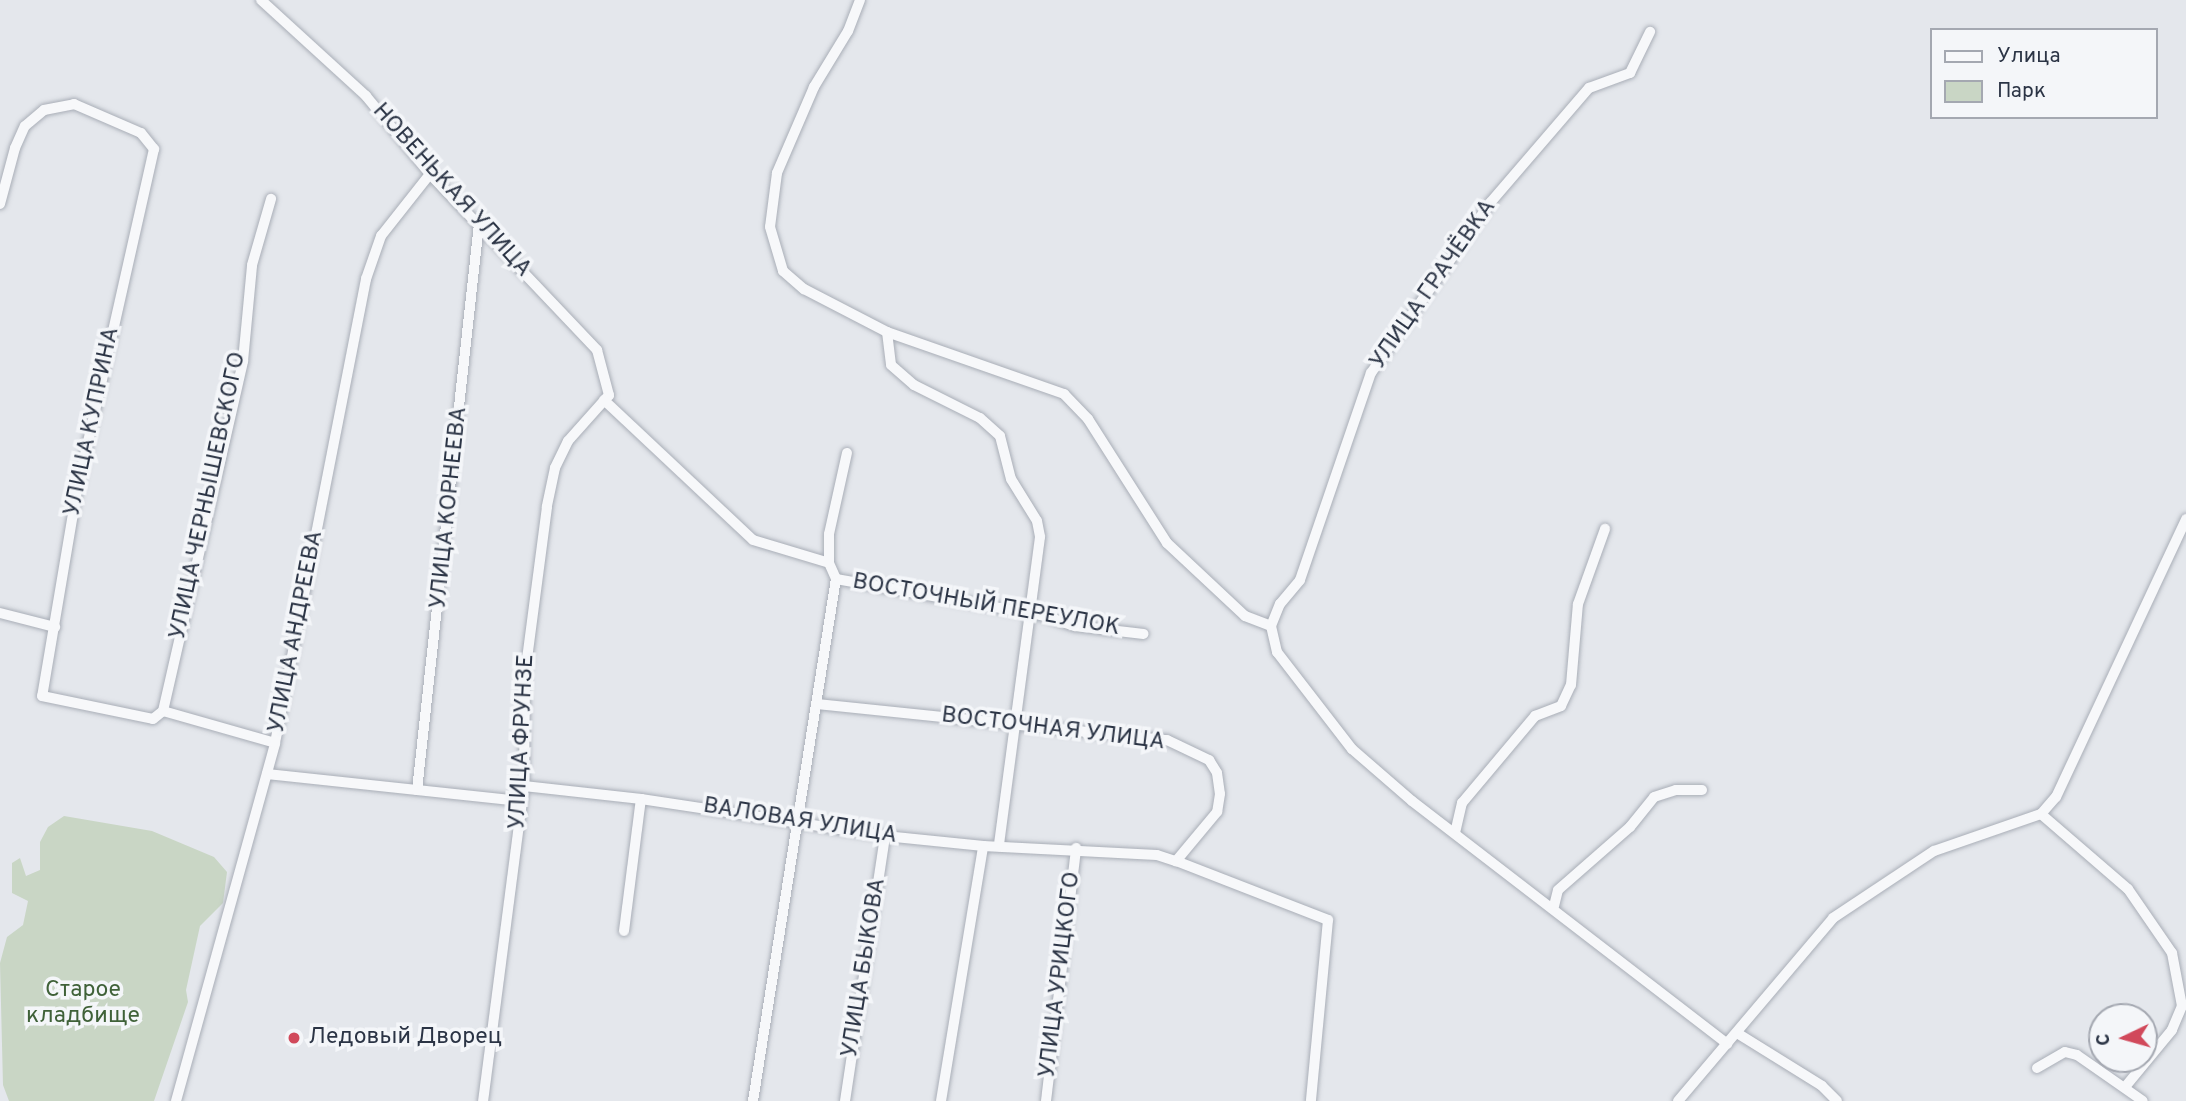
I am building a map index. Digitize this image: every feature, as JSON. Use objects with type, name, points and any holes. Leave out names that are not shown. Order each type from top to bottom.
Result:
[{"type":"street","name":"НОВЕНЬКАЯ УЛИЦА","points":[[261,0],[366,96],[430,174],[597,349],[610,395],[604,400]]},
{"type":"street","points":[[860,0],[848,31],[814,87],[777,173],[770,227],[783,271],[804,289],[887,332],[1063,394],[1088,419],[1167,543],[1245,616],[1271,626],[1277,652],[1352,749],[1455,833],[1554,906],[1727,1044]]},
{"type":"street","name":"УЛИЦА ГРАЧЁВКА","points":[[1271,626],[1280,604],[1300,580],[1371,373],[1490,203],[1589,88],[1630,73],[1650,32]]},
{"type":"street","name":"УЛИЦА КУПРИНА","points":[[0,204],[25,126],[44,110],[74,104],[141,133],[154,149],[76,490],[42,696],[153,719],[163,711]]},
{"type":"street","name":"УЛИЦА АНДРЕЕВА","points":[[176,1101],[275,743],[366,279],[381,236],[430,174]]},
{"type":"street","name":"УЛИЦА ЧЕРНЫШЕВСКОГО","points":[[163,711],[243,361],[252,265],[271,199]]},
{"type":"street","name":"УЛИЦА КОРНЕЕВА","points":[[417,790],[479,225]]},
{"type":"street","points":[[887,332],[891,365],[914,385],[980,418],[1000,436],[1011,479],[1037,521],[1040,537],[1027,616],[999,846]]},
{"type":"street","name":"ВОСТОЧНЫЙ ПЕРЕУЛОК","points":[[604,400],[753,540],[829,563],[836,579],[1027,616],[1144,634]]},
{"type":"street","name":"УЛИЦА ФРУНЗЕ","points":[[483,1101],[524,786],[525,673],[555,468],[568,441],[604,400]]},
{"type":"street","points":[[829,563],[829,534],[847,453]]},
{"type":"street","points":[[1678,1101],[1833,918],[1934,851],[2041,814],[2056,797],[2186,519]]},
{"type":"street","points":[[1455,833],[1462,803],[1535,716],[1561,706],[1571,685],[1578,604],[1605,529]]},
{"type":"street","points":[[753,1101],[836,579]]},
{"type":"street","points":[[0,613],[55,627]]},
{"type":"street","name":"ВОСТОЧНАЯ УЛИЦА","points":[[817,704],[1167,740],[1209,760],[1217,773],[1217,811],[1176,861]]},
{"type":"street","points":[[163,711],[275,743]]},
{"type":"street","name":"ВАЛОВАЯ УЛИЦА","points":[[267,774],[511,800],[524,786],[642,799],[885,836],[983,846],[1076,848],[1176,861],[1328,920],[1311,1101]]},
{"type":"street","points":[[1554,906],[1558,890],[1630,827],[1654,797],[1676,790],[1702,790]]},
{"type":"street","points":[[624,931],[642,799]]},
{"type":"street","points":[[2041,814],[2128,889],[2172,953],[2182,1006],[2172,1030],[2125,1087]]},
{"type":"street","name":"УЛИЦА БЫКОВА","points":[[845,1101],[885,836]]},
{"type":"street","points":[[941,1101],[983,846]]},
{"type":"street","name":"УЛИЦА УРИЦКОГО","points":[[1046,1101],[1076,848]]},
{"type":"street","points":[[1737,1033],[1822,1086],[1837,1101]]},
{"type":"street","points":[[2037,1068],[2065,1052],[2077,1055],[2143,1101]]},
{"type":"green space","name":"Старое кладбище","points":[[64,816],[152,831],[214,857],[227,872],[223,903],[200,926],[186,990],[188,1002],[154,1101],[9,1101],[3,1085],[0,963],[7,937],[23,925],[28,901],[12,893],[12,863],[20,858],[26,876],[40,870],[40,842],[48,827]]},
{"type":"place","name":"Ледовый Дворец","points":[[294,1038]]}]
